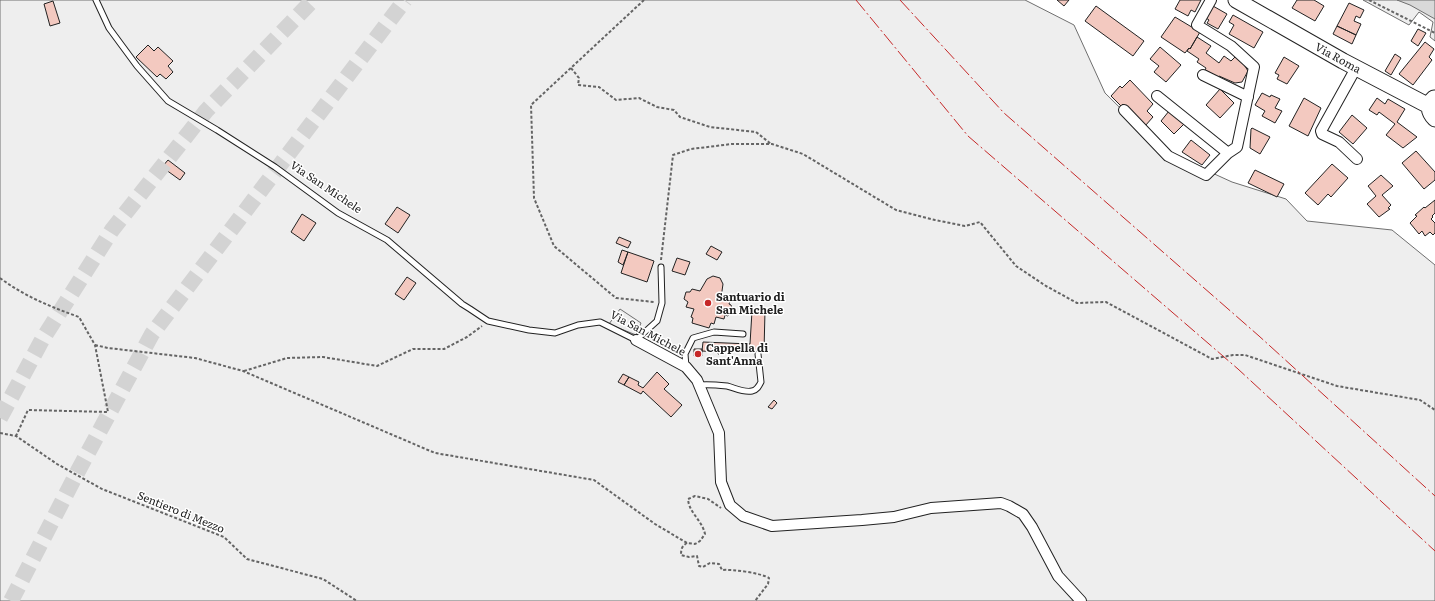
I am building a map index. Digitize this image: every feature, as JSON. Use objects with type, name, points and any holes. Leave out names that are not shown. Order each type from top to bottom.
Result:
[{"type":"main road","name":"Via Roma","points":[[1242,2],[1356,68],[1433,107]]},
{"type":"street","points":[[1124,110],[1168,156],[1206,175],[1228,153],[1237,147],[1254,67],[1231,46],[1197,25],[1211,0]]},
{"type":"street","points":[[1356,68],[1321,131],[1322,134],[1339,142],[1357,159]]},
{"type":"street","points":[[1203,75],[1248,98]]},
{"type":"street","points":[[1157,96],[1228,153]]},
{"type":"street","name":"Via San Michele","points":[[636,340],[686,367],[699,385],[719,433],[721,482],[730,505]]},
{"type":"street","points":[[730,505],[743,516],[772,526],[862,520],[894,516],[931,508],[1001,503],[1023,514],[1032,527],[1058,576],[1081,601]]},
{"type":"lane","name":"Via San Michele","points":[[96,0],[109,28],[137,66],[168,101],[275,167],[338,213],[387,240],[462,304],[488,321],[529,330],[555,333],[578,325],[600,322],[636,340]]},
{"type":"lane","points":[[636,340],[657,320],[662,303],[661,267]]},
{"type":"lane","points":[[686,367],[685,354],[693,338],[714,332],[743,334]]},
{"type":"lane","points":[[699,385],[706,384],[728,386],[743,391],[752,391],[757,388],[761,382],[758,354]]},
{"type":"path","points":[[644,0],[531,105],[534,198],[554,246],[616,298],[662,303]]},
{"type":"path","points":[[1369,0],[1435,33]]},
{"type":"path","points":[[571,68],[579,78],[578,85],[599,87],[616,100],[639,98],[657,106],[674,110],[680,117],[710,127],[756,132],[772,144]]},
{"type":"path","points":[[661,267],[673,155],[691,150],[732,144],[772,144],[803,154],[896,210],[965,226],[980,222],[1016,266],[1046,286],[1077,303],[1106,302],[1212,360],[1233,355],[1245,355],[1337,386],[1420,400],[1435,410]]},
{"type":"path","points":[[0,278],[14,288],[51,308],[79,318],[95,345],[108,412],[28,410],[16,436]]},
{"type":"path","points":[[243,371],[287,358],[323,357],[377,366],[413,349],[444,349],[467,337],[488,321]]},
{"type":"path","points":[[95,345],[108,348],[195,358],[243,371],[434,453],[594,480],[655,524],[688,544]]},
{"type":"path","name":"Sentiero di Mezzo","points":[[0,433],[16,436],[57,464],[102,489],[224,537],[247,559],[323,579],[357,601]]},
{"type":"path","points":[[730,505],[725,509],[718,507],[708,500],[695,496],[688,499],[689,507],[704,527],[705,534],[700,541],[695,544],[683,546],[681,554],[689,557],[697,556],[699,566],[703,567],[710,563],[719,564],[722,570],[731,569],[763,574],[769,578],[768,584],[755,601]]},
{"type":"shaded area","points":[[0,0],[1025,0],[1074,25],[1105,93],[1164,151],[1232,182],[1286,199],[1307,221],[1392,230],[1435,265],[1435,601],[0,601]]},
{"type":"shaded area","points":[[1363,0],[1435,0],[1435,41],[1430,37],[1433,22],[1419,12],[1409,25]]},
{"type":"shaded area","points":[[1397,0],[1435,0],[1435,19],[1410,5]]},
{"type":"shaded area","points":[[620,309],[641,323],[636,335],[609,324]]},
{"type":"building","points":[[1057,0],[1069,0],[1064,6]]},
{"type":"building","points":[[1180,0],[1201,0],[1195,12],[1191,10],[1188,16],[1175,9]]},
{"type":"building","points":[[1297,0],[1314,0],[1324,6],[1315,21],[1292,8]]},
{"type":"building","points":[[53,1],[60,23],[50,26],[44,4]]},
{"type":"building","points":[[1349,3],[1364,10],[1360,18],[1356,16],[1354,21],[1361,24],[1356,35],[1337,26]]},
{"type":"building","points":[[1096,6],[1144,41],[1133,56],[1085,21]]},
{"type":"building","points":[[1213,6],[1227,14],[1218,29],[1207,23],[1209,20],[1206,18]]},
{"type":"building","points":[[1233,15],[1263,32],[1254,48],[1229,34],[1234,25],[1229,22]]},
{"type":"building","points":[[1175,17],[1200,32],[1190,49],[1189,48],[1185,53],[1161,37]]},
{"type":"building","points":[[1337,26],[1356,35],[1352,44],[1333,34]]},
{"type":"building","points":[[1418,29],[1426,33],[1418,46],[1411,41]]},
{"type":"building","points":[[1197,37],[1211,46],[1206,53],[1219,63],[1224,56],[1231,61],[1235,57],[1243,63],[1248,71],[1242,82],[1235,83],[1219,76],[1218,77],[1205,70],[1206,68],[1197,62],[1199,59],[1187,51],[1189,48],[1190,49]]},
{"type":"building","points":[[1425,42],[1434,49],[1429,57],[1432,60],[1413,85],[1399,74]]},
{"type":"building","points":[[148,45],[154,51],[158,47],[173,61],[168,66],[173,72],[166,79],[160,74],[157,77],[136,57]]},
{"type":"building","points":[[1160,47],[1181,65],[1166,82],[1154,72],[1159,66],[1150,59]]},
{"type":"building","points":[[1395,54],[1401,58],[1391,75],[1385,71]]},
{"type":"building","points":[[1284,57],[1299,66],[1287,84],[1277,79],[1279,75],[1275,73]]},
{"type":"building","points":[[1130,80],[1153,104],[1147,111],[1153,117],[1145,126],[1123,104],[1121,106],[1111,96],[1120,86],[1122,88]]},
{"type":"building","points":[[1220,89],[1234,103],[1220,118],[1206,105]]},
{"type":"building","points":[[1262,93],[1270,97],[1271,95],[1280,99],[1275,108],[1282,111],[1275,123],[1262,116],[1265,111],[1255,105]]},
{"type":"building","points":[[1304,98],[1321,108],[1308,136],[1289,126]]},
{"type":"building","points":[[1377,98],[1385,104],[1388,99],[1405,109],[1397,122],[1417,137],[1403,148],[1386,135],[1395,124],[1379,112],[1377,115],[1369,110]]},
{"type":"building","points":[[1169,111],[1184,124],[1174,134],[1161,121]]},
{"type":"building","points":[[1352,115],[1367,128],[1353,144],[1339,132]]},
{"type":"building","points":[[1252,128],[1270,137],[1260,154],[1250,148]]},
{"type":"building","points":[[1191,140],[1210,155],[1202,165],[1182,152]]},
{"type":"building","points":[[1416,151],[1435,172],[1435,180],[1424,189],[1402,163]]},
{"type":"building","points":[[168,160],[185,173],[180,180],[162,167]]},
{"type":"building","points":[[1332,164],[1348,178],[1331,197],[1328,194],[1318,205],[1305,193]]},
{"type":"building","points":[[1255,170],[1284,184],[1277,197],[1248,183]]},
{"type":"building","points":[[1381,175],[1393,186],[1382,195],[1391,205],[1388,208],[1390,209],[1379,217],[1367,204],[1376,196],[1368,186]]},
{"type":"building","points":[[1435,200],[1435,213],[1431,219],[1435,223],[1435,233],[1433,235],[1430,232],[1425,236],[1422,231],[1419,234],[1410,223],[1417,216],[1415,215]]},
{"type":"building","points":[[397,207],[410,215],[398,233],[385,224]]},
{"type":"building","points":[[302,214],[316,223],[304,241],[291,232]]},
{"type":"building","points":[[619,237],[631,242],[628,248],[616,243]]},
{"type":"building","points":[[711,246],[722,252],[717,260],[706,254]]},
{"type":"building","points":[[622,250],[628,252],[623,265],[618,262]]},
{"type":"building","points":[[628,252],[654,261],[647,282],[621,273]]},
{"type":"building","points":[[677,258],[690,262],[685,275],[672,271]]},
{"type":"building","name":"Santuario di San Michele","points":[[713,276],[720,278],[723,284],[721,298],[730,301],[729,304],[732,308],[730,314],[728,316],[725,315],[724,319],[716,317],[714,324],[711,323],[709,328],[692,323],[693,318],[691,317],[694,309],[686,307],[688,302],[684,299],[686,292],[690,292],[692,289],[700,291],[707,279]]},
{"type":"building","points":[[407,277],[416,283],[404,300],[395,294]]},
{"type":"building","points":[[752,311],[765,311],[764,351],[722,350],[722,354],[718,354],[718,352],[702,351],[703,342],[750,344]]},
{"type":"building","name":"Cappella di Sant'Anna","points":[[694,349],[702,349],[702,356],[694,356]]},
{"type":"building","points":[[657,372],[669,384],[664,389],[682,405],[671,417],[643,391],[641,394],[624,385],[629,377],[639,382],[638,385],[643,388]]},
{"type":"building","points":[[623,374],[629,377],[624,385],[618,382]]},
{"type":"building","points":[[774,400],[777,403],[772,409],[768,407]]},
{"type":"tunnel","points":[[0,418],[42,340],[112,230],[206,111],[313,0]]},
{"type":"tunnel","points":[[11,601],[78,471],[152,334],[405,0]]},
{"type":"power","points":[[856,0],[968,136],[1238,369],[1435,551]]},
{"type":"power","points":[[900,0],[1004,113],[1259,336],[1435,496]]},
{"type":"place","name":"Santuario di San Michele","points":[[708,303]]},
{"type":"place","name":"Cappella di Sant'Anna","points":[[698,354]]}]
